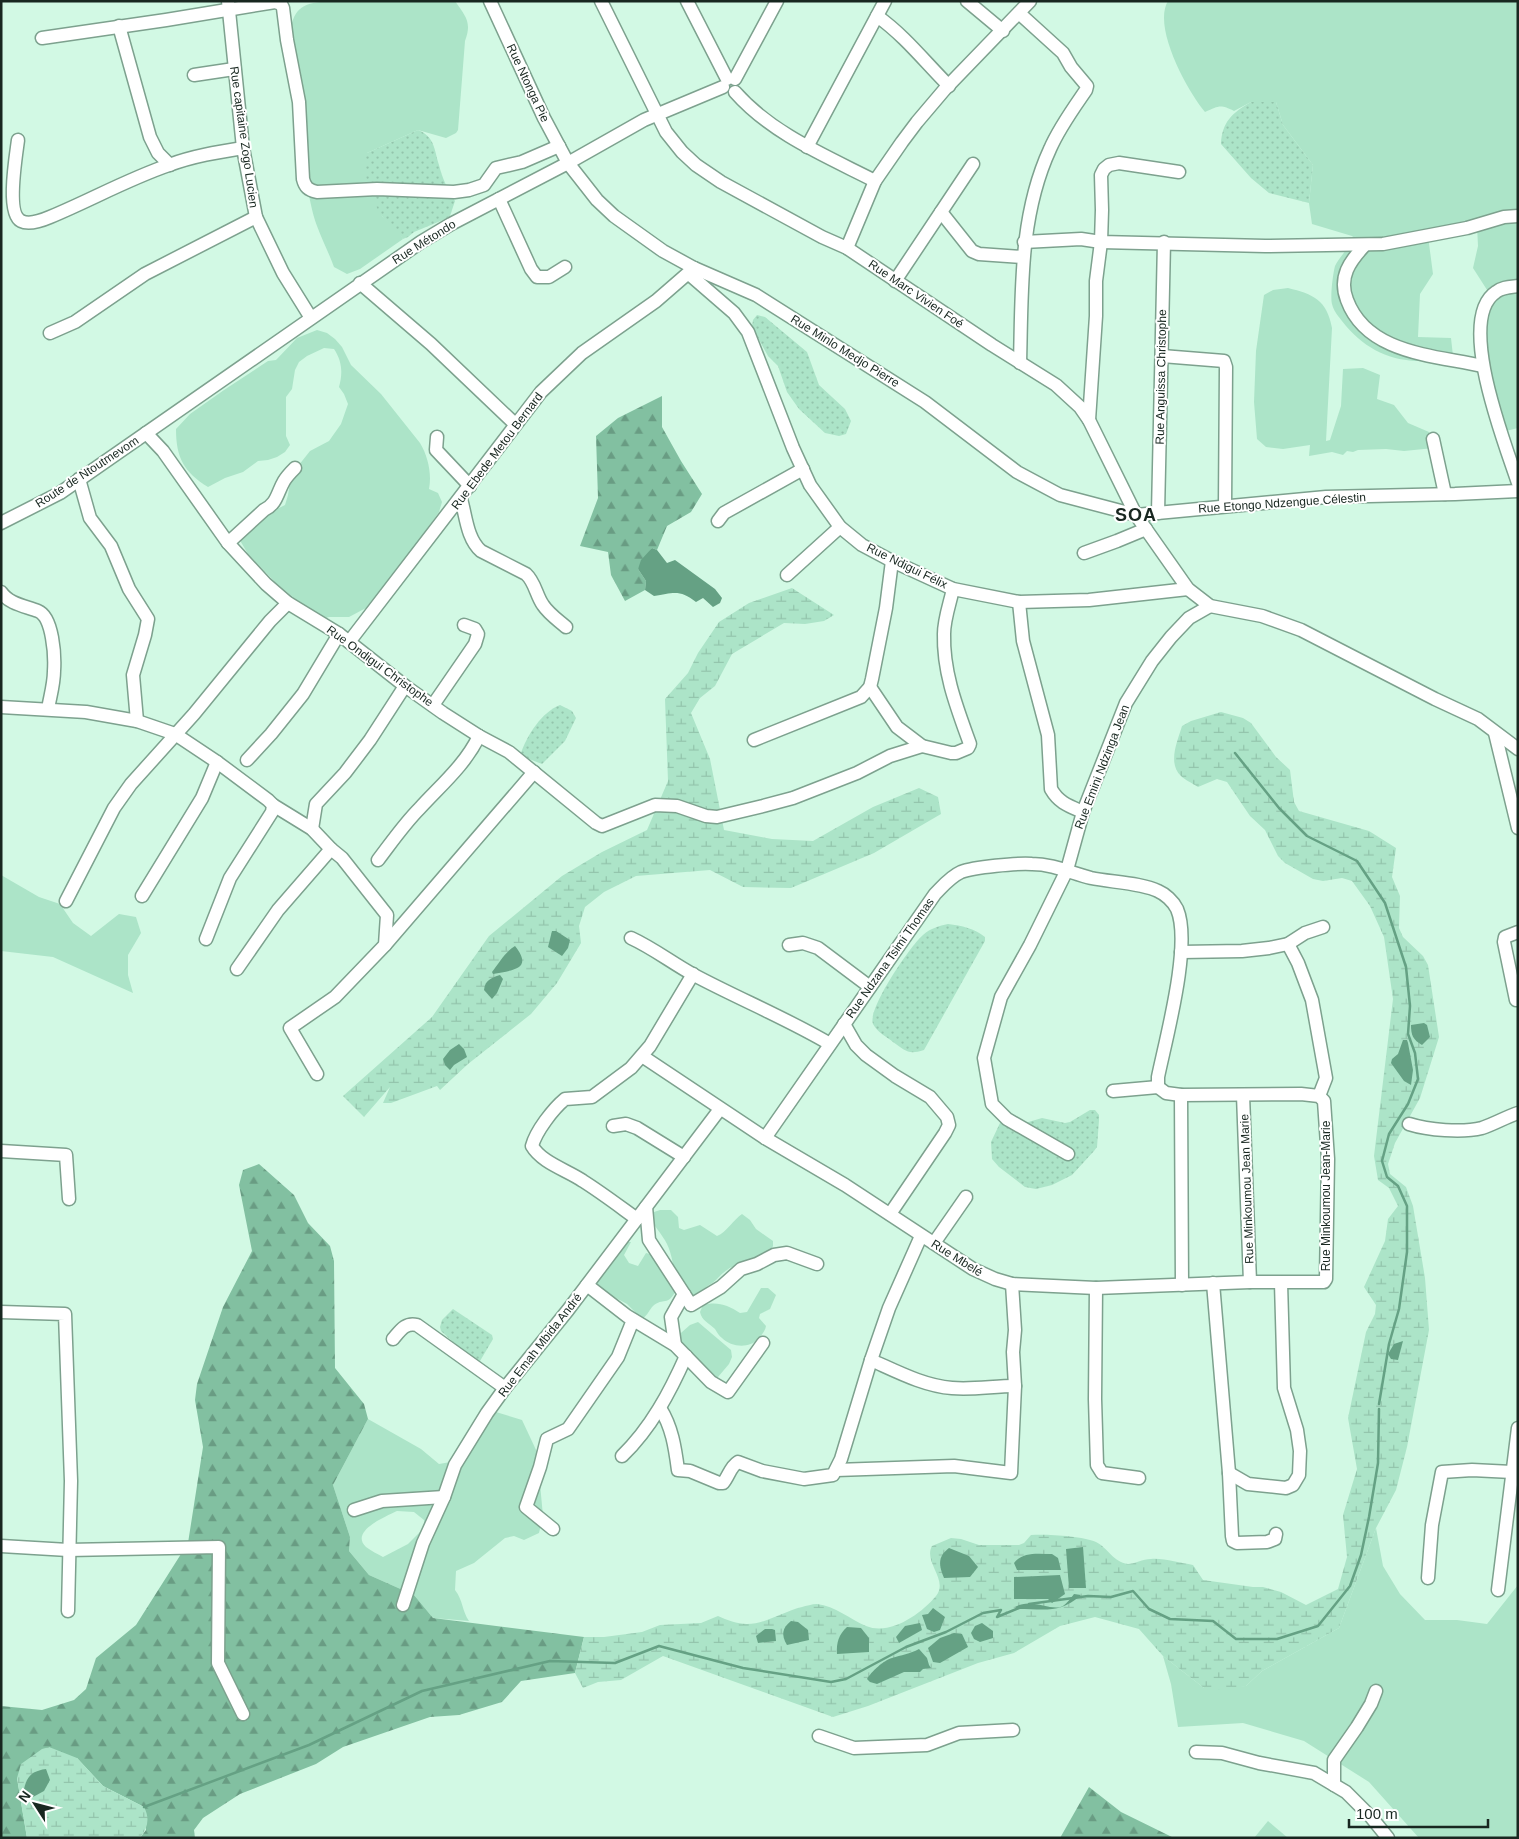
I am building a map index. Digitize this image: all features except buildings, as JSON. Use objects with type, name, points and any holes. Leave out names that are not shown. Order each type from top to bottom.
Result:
[{"type":"street","name":"Rue Ntonga Pie","points":[[490,1],[568,163]]},
{"type":"street","name":"Rue Marc Vivien Foé","points":[[602,1],[656,114],[673,142],[696,165],[721,182],[822,237],[847,248],[1020,363],[1056,384],[1080,407],[1089,420],[1136,515],[1188,589],[1210,606]]},
{"type":"street","points":[[688,1],[728,82]]},
{"type":"street","points":[[728,82],[777,1]]},
{"type":"street","points":[[807,147],[885,1]]},
{"type":"street","points":[[967,1],[1003,31]]},
{"type":"street","points":[[847,248],[875,181],[917,122],[1030,1]]},
{"type":"street","points":[[42,38],[228,6],[275,2],[281,4],[299,102],[303,179],[305,186],[316,192],[377,189],[454,192],[469,190],[484,185],[496,168],[522,162],[559,146]]},
{"type":"street","name":"Rue capitaine Zogo Lucien","points":[[228,6],[243,148],[256,217],[283,273],[311,318]]},
{"type":"street","points":[[1019,13],[1063,54],[1087,86],[1048,151],[1032,200],[1022,257],[1020,363]]},
{"type":"street","points":[[877,16],[912,46],[949,86]]},
{"type":"street","points":[[118,26],[150,137],[158,153],[170,164]]},
{"type":"street","points":[[194,75],[234,68]]},
{"type":"street","points":[[728,82],[739,84],[735,92],[770,124],[807,147],[875,181]]},
{"type":"street","name":"Rue Métondo","points":[[146,433],[421,242],[656,114],[728,82]]},
{"type":"street","points":[[18,140],[14,167],[13,202],[16,217],[22,222],[29,223],[49,217],[170,164],[193,157],[243,148]]},
{"type":"street","name":"Rue Minlo Medjo Pierre","points":[[568,163],[597,200],[614,216],[692,271],[756,295],[925,402],[1017,472],[1060,495],[1136,515]]},
{"type":"street","points":[[1089,420],[1096,316],[1096,281],[1101,242],[1100,175],[1109,165],[1119,163],[1179,172]]},
{"type":"street","points":[[895,281],[973,164]]},
{"type":"street","points":[[500,199],[531,269],[537,277],[549,277],[566,267]]},
{"type":"street","points":[[941,212],[972,251],[980,254],[1022,257]]},
{"type":"street","points":[[1024,242],[1081,239],[1101,242],[1164,242],[1265,246],[1364,245],[1383,244],[1467,228],[1504,217],[1518,216]]},
{"type":"street","points":[[50,334],[75,322],[145,274],[256,217]]},
{"type":"street","name":"Rue Anguissa Christophe","points":[[1158,513],[1164,242]]},
{"type":"street","points":[[1364,245],[1351,259],[1346,272],[1344,294],[1351,311],[1368,332],[1406,350],[1430,357],[1454,359],[1482,366]]},
{"type":"street","name":"Rue Ebede Metou Bernard","points":[[247,760],[303,694],[344,638],[461,499],[515,424],[541,392],[582,353],[619,328],[692,271]]},
{"type":"street","name":"Rue Ndigui Félix","points":[[692,271],[734,313],[748,332],[790,441],[817,496],[840,527],[862,545],[953,589],[1019,602],[1089,600],[1188,589]]},
{"type":"street","points":[[360,283],[431,344],[515,424]]},
{"type":"street","points":[[1518,286],[1503,288],[1494,292],[1483,311],[1480,332],[1482,366],[1496,417],[1518,483]]},
{"type":"street","points":[[1162,356],[1224,361],[1226,367],[1225,506]]},
{"type":"street","name":"Route de Ntoutmevom","points":[[1,524],[60,493],[146,433]]},
{"type":"street","name":"Rue Ondigui Christophe","points":[[146,433],[163,451],[228,543],[266,584],[288,603],[344,638],[405,686],[433,705],[479,736],[509,752],[602,826],[655,805],[677,806],[706,816],[717,817],[764,806],[793,798],[857,773],[896,754],[922,746]]},
{"type":"street","points":[[437,437],[436,450],[470,486]]},
{"type":"street","points":[[1433,438],[1445,494]]},
{"type":"street","points":[[228,543],[275,502],[285,478],[294,468]]},
{"type":"street","points":[[718,521],[724,513],[803,469]]},
{"type":"street","points":[[79,479],[90,518],[111,546],[127,584],[148,619],[146,635],[133,674],[137,721]]},
{"type":"street","name":"Rue Etongo Ndzengue Célestin","points":[[1136,515],[1326,497],[1518,491]]},
{"type":"street","points":[[461,499],[471,538],[475,546],[526,574],[531,579],[543,605],[551,615],[566,627]]},
{"type":"street","points":[[787,574],[840,527]]},
{"type":"street","points":[[1084,553],[1117,542],[1146,529]]},
{"type":"street","points":[[754,740],[861,697],[870,687],[886,608],[892,561]]},
{"type":"street","points":[[870,687],[898,727],[922,746],[956,753],[965,750],[970,744],[950,683],[944,634],[953,589]]},
{"type":"street","points":[[1,592],[6,599],[41,612],[47,619],[51,632],[54,672],[48,709]]},
{"type":"street","points":[[1019,602],[1023,641],[1048,735],[1051,789],[1055,797],[1063,804],[1083,812]]},
{"type":"street","points":[[66,900],[114,808],[131,784],[203,703],[270,620],[288,603]]},
{"type":"street","points":[[1210,606],[1262,616],[1301,630],[1478,719],[1518,749]]},
{"type":"street","name":"Rue Emini Ndzinga Jean","points":[[1068,1154],[1007,1119],[992,1104],[984,1058],[1001,997],[1030,945],[1067,870],[1083,812],[1126,703],[1152,661],[1171,637],[1189,618],[1210,606]]},
{"type":"street","points":[[433,705],[475,644],[478,634],[475,629],[464,626]]},
{"type":"street","points":[[312,829],[316,804],[345,773],[405,686]]},
{"type":"street","points":[[1,707],[86,712],[137,721],[174,734],[217,762],[272,805],[312,829],[342,858],[387,915],[385,945]]},
{"type":"street","points":[[1495,733],[1518,828]]},
{"type":"street","points":[[378,860],[418,810],[459,768],[470,754],[479,736]]},
{"type":"street","points":[[142,896],[202,798],[217,762]]},
{"type":"street","points":[[317,1074],[290,1028],[335,997],[385,945],[534,772]]},
{"type":"street","points":[[206,939],[230,878],[256,840],[272,812],[272,805]]},
{"type":"street","points":[[237,969],[278,910],[331,849]]},
{"type":"street","name":"Rue Ndzana Tsimi Thomas","points":[[765,1138],[935,894],[948,880],[962,872],[1007,864],[1056,866],[1067,870]]},
{"type":"street","points":[[1067,870],[1092,878],[1157,890],[1169,898],[1177,908],[1181,952],[1171,1015],[1158,1077],[1158,1087]]},
{"type":"street","points":[[1181,952],[1246,950],[1288,944],[1306,933],[1323,927]]},
{"type":"street","points":[[1516,1000],[1504,942],[1505,937],[1518,932]]},
{"type":"street","points":[[631,938],[647,945],[693,974],[804,1029],[830,1044]]},
{"type":"street","points":[[789,945],[803,943],[818,948],[870,987]]},
{"type":"street","points":[[1113,1091],[1158,1087],[1166,1092],[1181,1095],[1301,1094],[1319,1096],[1326,1078],[1312,1000],[1288,944]]},
{"type":"street","points":[[637,1219],[601,1193],[535,1151],[532,1146],[534,1136],[565,1099],[588,1098],[627,1072],[642,1056],[660,1031],[693,974]]},
{"type":"street","points":[[844,1024],[856,1045],[866,1055],[895,1076],[930,1097],[947,1117],[949,1125],[890,1214]]},
{"type":"street","name":"Rue Mbelé","points":[[642,1056],[765,1138],[831,1176],[973,1269],[995,1280],[1012,1284],[1096,1288],[1250,1282],[1324,1282]]},
{"type":"street","points":[[1181,1095],[1182,1285]]},
{"type":"street","name":"Rue Minkoumou Jean Marie","points":[[1243,1095],[1250,1282]]},
{"type":"street","name":"Rue Minkoumou Jean-Marie","points":[[1319,1096],[1324,1100],[1326,1107],[1328,1159],[1326,1279],[1324,1282]]},
{"type":"street","name":"Rue Emah Mbida André","points":[[403,1606],[423,1543],[444,1497],[454,1465],[505,1388],[587,1285],[720,1109]]},
{"type":"street","points":[[1409,1124],[1425,1129],[1480,1128],[1518,1113]]},
{"type":"street","points":[[613,1126],[626,1124],[637,1128],[684,1157]]},
{"type":"street","points":[[1,1151],[66,1155],[69,1199]]},
{"type":"street","points":[[934,1244],[966,1197]]},
{"type":"street","points":[[646,1207],[649,1240],[691,1305],[722,1287],[741,1269],[780,1253],[802,1258],[816,1264]]},
{"type":"street","points":[[660,1408],[670,1427],[678,1470],[697,1474],[719,1483],[726,1479],[730,1470],[738,1462],[762,1471],[804,1479],[833,1475],[871,1360],[904,1272],[921,1236]]},
{"type":"street","points":[[1213,1283],[1233,1541],[1237,1543],[1267,1542],[1275,1539],[1276,1534]]},
{"type":"street","points":[[1229,1473],[1248,1484],[1286,1488],[1293,1485],[1299,1475],[1300,1457],[1297,1430],[1284,1388],[1282,1283]]},
{"type":"street","points":[[836,1470],[954,1466],[1011,1473],[1015,1386],[1013,1352],[1015,1330],[1012,1284]]},
{"type":"street","points":[[587,1285],[634,1320],[674,1345],[705,1377],[728,1392],[763,1343]]},
{"type":"street","points":[[1096,1288],[1095,1399],[1097,1465],[1102,1473],[1139,1478]]},
{"type":"street","points":[[674,1345],[671,1317],[684,1294]]},
{"type":"street","points":[[1,1312],[65,1314],[71,1481],[68,1611]]},
{"type":"street","points":[[554,1529],[526,1506],[540,1467],[547,1439],[568,1429],[618,1357],[634,1320]]},
{"type":"street","points":[[393,1339],[405,1326],[417,1325],[505,1388]]},
{"type":"street","points":[[622,1456],[660,1408],[686,1356]]},
{"type":"street","points":[[871,1360],[914,1378],[949,1388],[970,1389],[1015,1386]]},
{"type":"street","points":[[1498,1590],[1518,1428]]},
{"type":"street","points":[[1428,1578],[1432,1525],[1442,1472],[1472,1470],[1512,1472]]},
{"type":"street","points":[[354,1510],[382,1501],[444,1497]]},
{"type":"street","points":[[1,1546],[68,1550],[219,1547],[218,1663],[243,1714]]},
{"type":"street","points":[[1334,1785],[1334,1760],[1357,1727],[1376,1691]]},
{"type":"street","points":[[818,1736],[854,1748],[927,1745],[959,1733],[1014,1730]]},
{"type":"street","points":[[1196,1752],[1222,1753],[1259,1763],[1314,1772],[1346,1792],[1388,1838]]},
{"type":"green space","points":[[329,1],[455,1],[468,24],[458,130],[446,138],[418,130],[367,153],[382,216],[399,232],[403,239],[360,269],[347,274],[334,267],[311,206],[307,186],[291,28],[296,14],[304,6]]},
{"type":"green space","points":[[1168,1],[1518,1],[1518,428],[1506,431],[1479,361],[1489,293],[1473,268],[1478,246],[1477,226],[1428,236],[1433,274],[1420,294],[1418,337],[1451,338],[1453,356],[1438,360],[1409,360],[1395,358],[1369,346],[1346,326],[1334,310],[1331,301],[1336,264],[1348,247],[1363,246],[1352,236],[1312,224],[1309,203],[1313,165],[1283,125],[1276,102],[1251,102],[1234,111],[1226,107],[1220,107],[1205,112],[1182,75],[1168,42],[1164,12]]},
{"type":"green space","points":[[1251,102],[1276,102],[1283,125],[1313,165],[1309,203],[1269,193],[1251,178],[1221,144],[1223,130],[1229,119],[1238,110]]},
{"type":"green space","points":[[418,130],[431,140],[440,170],[455,201],[450,216],[403,239],[382,216],[374,202],[366,176],[365,160],[367,153]]},
{"type":"green space","points":[[1288,288],[1305,293],[1318,300],[1330,318],[1332,328],[1326,441],[1330,440],[1341,406],[1343,369],[1363,368],[1380,375],[1377,399],[1394,405],[1408,423],[1429,432],[1434,448],[1404,451],[1386,449],[1358,450],[1353,452],[1347,451],[1343,455],[1332,452],[1309,456],[1310,445],[1283,449],[1266,447],[1257,439],[1254,402],[1256,351],[1264,295],[1273,290]]},
{"type":"green space","points":[[757,315],[765,317],[807,352],[819,385],[845,409],[851,421],[846,434],[839,436],[825,433],[799,409],[787,392],[778,366],[768,356],[752,327],[753,320]]},
{"type":"green space","points":[[317,330],[327,333],[335,339],[342,347],[351,365],[381,394],[420,443],[429,465],[429,489],[438,493],[442,502],[439,512],[419,540],[366,608],[349,617],[329,617],[320,620],[275,582],[248,554],[238,537],[257,519],[285,505],[291,475],[310,451],[329,441],[341,424],[348,404],[339,387],[341,367],[334,349],[324,348],[299,362],[295,370],[292,389],[286,397],[286,436],[290,445],[285,452],[277,457],[258,461],[243,472],[225,478],[208,487],[187,470],[180,456],[176,439],[176,429],[190,414],[268,361],[276,360],[297,338]]},
{"type":"green space","points":[[662,396],[662,427],[702,494],[691,512],[667,526],[657,550],[652,548],[638,569],[646,581],[645,590],[625,601],[611,575],[608,552],[580,546],[598,498],[596,436],[618,418]]},
{"type":"green space","points":[[792,588],[834,615],[824,621],[805,624],[784,623],[732,654],[715,686],[700,698],[691,713],[710,759],[724,830],[772,839],[813,841],[873,807],[919,788],[938,797],[941,814],[874,853],[791,888],[743,887],[710,870],[636,876],[604,892],[585,907],[579,926],[581,943],[557,983],[531,1014],[468,1064],[440,1090],[437,1086],[391,1103],[383,1103],[390,1087],[364,1117],[343,1096],[432,1017],[489,936],[562,876],[602,852],[647,830],[668,781],[665,699],[688,673],[698,653],[719,622],[749,603]]},
{"type":"green space","points":[[560,705],[572,711],[576,718],[565,741],[542,764],[529,759],[521,753],[527,739],[541,719],[553,708]]},
{"type":"green space","points":[[1221,712],[1243,718],[1251,723],[1276,757],[1290,770],[1294,802],[1299,811],[1369,831],[1396,848],[1392,877],[1400,896],[1399,928],[1403,937],[1423,956],[1428,965],[1439,1037],[1420,1098],[1395,1143],[1388,1164],[1390,1174],[1406,1187],[1413,1206],[1425,1278],[1429,1330],[1407,1447],[1396,1490],[1376,1528],[1339,1628],[1262,1671],[1246,1686],[1225,1690],[1204,1688],[1163,1656],[1139,1629],[1095,1617],[1060,1626],[1014,1653],[978,1663],[868,1706],[833,1717],[663,1656],[621,1680],[598,1682],[583,1688],[575,1673],[584,1637],[604,1637],[642,1632],[660,1625],[701,1623],[718,1616],[747,1624],[768,1620],[795,1609],[817,1604],[836,1610],[866,1626],[885,1628],[895,1626],[914,1616],[936,1596],[940,1584],[930,1552],[932,1546],[951,1538],[979,1545],[1019,1545],[1024,1543],[1031,1535],[1082,1538],[1096,1542],[1114,1558],[1123,1563],[1130,1564],[1156,1559],[1193,1565],[1203,1580],[1263,1587],[1281,1592],[1306,1605],[1338,1589],[1347,1557],[1343,1515],[1357,1469],[1348,1418],[1366,1332],[1375,1314],[1376,1305],[1364,1287],[1385,1241],[1388,1219],[1398,1206],[1389,1188],[1378,1180],[1374,1156],[1393,999],[1384,937],[1370,906],[1352,881],[1342,878],[1323,881],[1313,879],[1285,863],[1278,856],[1265,830],[1250,816],[1227,782],[1217,779],[1198,787],[1177,771],[1174,758],[1182,726],[1191,721]]},
{"type":"green space","points":[[1,875],[39,897],[60,904],[73,923],[91,936],[119,914],[136,917],[141,933],[128,955],[128,975],[133,993],[53,957],[1,951]]},
{"type":"green space","points":[[948,924],[977,931],[985,937],[985,941],[924,1050],[907,1051],[877,1029],[873,1024],[873,1016],[891,978],[917,941],[929,931]]},
{"type":"green space","points":[[1090,1110],[1095,1110],[1099,1115],[1097,1147],[1072,1175],[1052,1185],[1036,1189],[1025,1187],[999,1167],[992,1159],[991,1142],[1002,1121],[1025,1123],[1042,1118],[1065,1123]]},
{"type":"green space","points":[[259,1164],[294,1195],[308,1223],[330,1246],[334,1261],[335,1368],[364,1404],[368,1419],[333,1485],[350,1537],[349,1551],[369,1575],[414,1595],[433,1618],[584,1637],[575,1673],[521,1681],[502,1702],[459,1715],[430,1717],[343,1747],[316,1764],[240,1794],[203,1818],[194,1830],[195,1838],[140,1838],[146,1830],[144,1807],[103,1786],[77,1758],[17,1778],[27,1838],[1,1838],[1,1706],[42,1710],[74,1700],[86,1689],[96,1658],[136,1625],[188,1543],[203,1447],[195,1400],[197,1384],[223,1307],[252,1251],[239,1185],[243,1170]]},
{"type":"green space","points":[[660,1210],[671,1210],[678,1217],[679,1228],[684,1230],[700,1225],[717,1236],[724,1232],[742,1214],[750,1220],[756,1229],[773,1241],[773,1246],[761,1268],[735,1266],[724,1272],[695,1298],[686,1292],[677,1280],[667,1244],[648,1214]]},
{"type":"green space","points":[[624,1242],[631,1242],[624,1255],[629,1263],[638,1266],[646,1253],[650,1254],[676,1290],[668,1300],[653,1306],[642,1319],[627,1304],[601,1290],[597,1283],[599,1276]]},
{"type":"green space","points":[[761,1288],[768,1288],[776,1295],[770,1309],[760,1314],[759,1318],[766,1326],[765,1330],[758,1339],[750,1344],[740,1346],[726,1341],[701,1315],[700,1312],[703,1305],[713,1303],[727,1306],[740,1313],[747,1312]]},
{"type":"green space","points":[[453,1309],[492,1335],[493,1339],[480,1361],[473,1360],[441,1331],[442,1320]]},
{"type":"green space","points":[[698,1322],[731,1350],[732,1357],[729,1364],[715,1379],[673,1340],[690,1325]]},
{"type":"green space","points":[[496,1412],[522,1420],[537,1452],[543,1516],[539,1533],[524,1540],[514,1536],[505,1538],[474,1563],[456,1571],[455,1590],[469,1621],[433,1618],[414,1595],[369,1575],[349,1551],[350,1537],[333,1485],[368,1419],[421,1449],[439,1464],[462,1460]],"holes":[[[397,1511],[414,1512],[424,1520],[425,1527],[408,1544],[383,1557],[366,1547],[362,1541],[362,1535],[378,1520]]]},
{"type":"green space","points":[[1376,1528],[1383,1566],[1400,1594],[1425,1620],[1457,1620],[1487,1624],[1518,1585],[1518,1838],[1419,1838],[1369,1782],[1304,1741],[1243,1723],[1178,1727],[1171,1684],[1163,1656],[1204,1688],[1246,1686],[1262,1671],[1339,1628]]},
{"type":"green space","points":[[49,1747],[77,1758],[103,1786],[144,1807],[147,1823],[140,1838],[27,1838],[17,1778],[21,1764],[42,1749]]},
{"type":"green space","points":[[1089,1787],[1121,1812],[1174,1838],[1060,1838]]},
{"type":"green space","points":[[1268,1821],[1288,1838],[1254,1838]]},
{"type":"shaded area","points":[[652,548],[657,550],[667,563],[675,560],[715,589],[722,598],[720,603],[713,607],[703,598],[696,602],[681,594],[671,593],[654,596],[645,590],[646,581],[638,569],[641,560]]},
{"type":"shaded area","points":[[552,931],[556,931],[570,940],[568,948],[562,956],[548,947]]},
{"type":"shaded area","points":[[515,946],[522,960],[518,968],[493,974],[492,972],[502,958]]},
{"type":"shaded area","points":[[500,975],[503,979],[492,999],[484,990],[486,984],[489,980]]},
{"type":"shaded area","points":[[1424,1023],[1427,1025],[1430,1037],[1422,1045],[1413,1037],[1411,1025]]},
{"type":"shaded area","points":[[1403,1040],[1407,1040],[1408,1043],[1413,1070],[1411,1085],[1404,1081],[1391,1063],[1392,1059],[1398,1054]]},
{"type":"shaded area","points":[[459,1044],[464,1049],[467,1057],[454,1065],[450,1070],[445,1065],[443,1059],[450,1050]]},
{"type":"shaded area","points":[[1403,1341],[1398,1360],[1391,1359],[1388,1354],[1394,1344]]},
{"type":"shaded area","points":[[1083,1547],[1086,1588],[1069,1588],[1066,1549]]},
{"type":"shaded area","points":[[949,1548],[969,1556],[978,1567],[970,1577],[944,1578],[940,1562],[942,1555]]},
{"type":"shaded area","points":[[1052,1554],[1058,1558],[1061,1570],[1017,1570],[1014,1563],[1027,1555]]},
{"type":"shaded area","points":[[1060,1575],[1065,1594],[1052,1603],[1048,1599],[1014,1599],[1014,1577]]},
{"type":"shaded area","points":[[1074,1594],[1081,1595],[1073,1601],[1066,1605],[1059,1608],[1018,1609],[1015,1607],[1028,1603],[1053,1607],[1063,1606]]},
{"type":"shaded area","points":[[933,1608],[945,1617],[940,1630],[934,1632],[927,1629],[922,1615],[928,1614]]},
{"type":"shaded area","points":[[791,1621],[798,1622],[808,1630],[809,1640],[787,1645],[783,1632]]},
{"type":"shaded area","points":[[920,1623],[922,1630],[899,1643],[896,1637],[905,1626]]},
{"type":"shaded area","points":[[982,1623],[993,1631],[993,1638],[980,1642],[974,1639],[971,1633],[975,1626]]},
{"type":"shaded area","points":[[847,1627],[861,1628],[869,1638],[869,1652],[837,1654],[839,1639]]},
{"type":"shaded area","points":[[765,1629],[775,1630],[776,1641],[758,1643],[756,1636]]},
{"type":"shaded area","points":[[954,1633],[962,1634],[968,1647],[940,1663],[933,1662],[928,1648],[940,1638]]},
{"type":"shaded area","points":[[919,1649],[927,1658],[931,1668],[923,1669],[920,1672],[904,1672],[877,1684],[867,1679],[885,1661]]},
{"type":"shaded area","points":[[46,1769],[50,1780],[44,1791],[33,1797],[24,1789],[27,1781],[37,1771]]},
{"type":"waterway","points":[[1235,753],[1279,808],[1307,836],[1357,861],[1385,903],[1406,967],[1410,1006],[1408,1034],[1415,1053],[1418,1079],[1408,1104],[1389,1134],[1382,1161],[1387,1177],[1398,1186],[1407,1206],[1407,1252],[1399,1309],[1389,1344],[1379,1404]]},
{"type":"waterway","points":[[1029,1604],[1088,1596],[1111,1597],[1133,1591],[1149,1609],[1170,1619],[1213,1621],[1236,1639],[1277,1639],[1318,1626],[1350,1586],[1361,1555],[1378,1463],[1379,1409]]},
{"type":"waterway","points":[[144,1807],[309,1745],[422,1691],[550,1661],[615,1663],[659,1646],[743,1668],[831,1682],[846,1679],[906,1647],[946,1632],[983,1613],[1001,1610],[997,1617],[1019,1608]]},
{"type":"district","name":"SOA","points":[[1136,515]]}]
